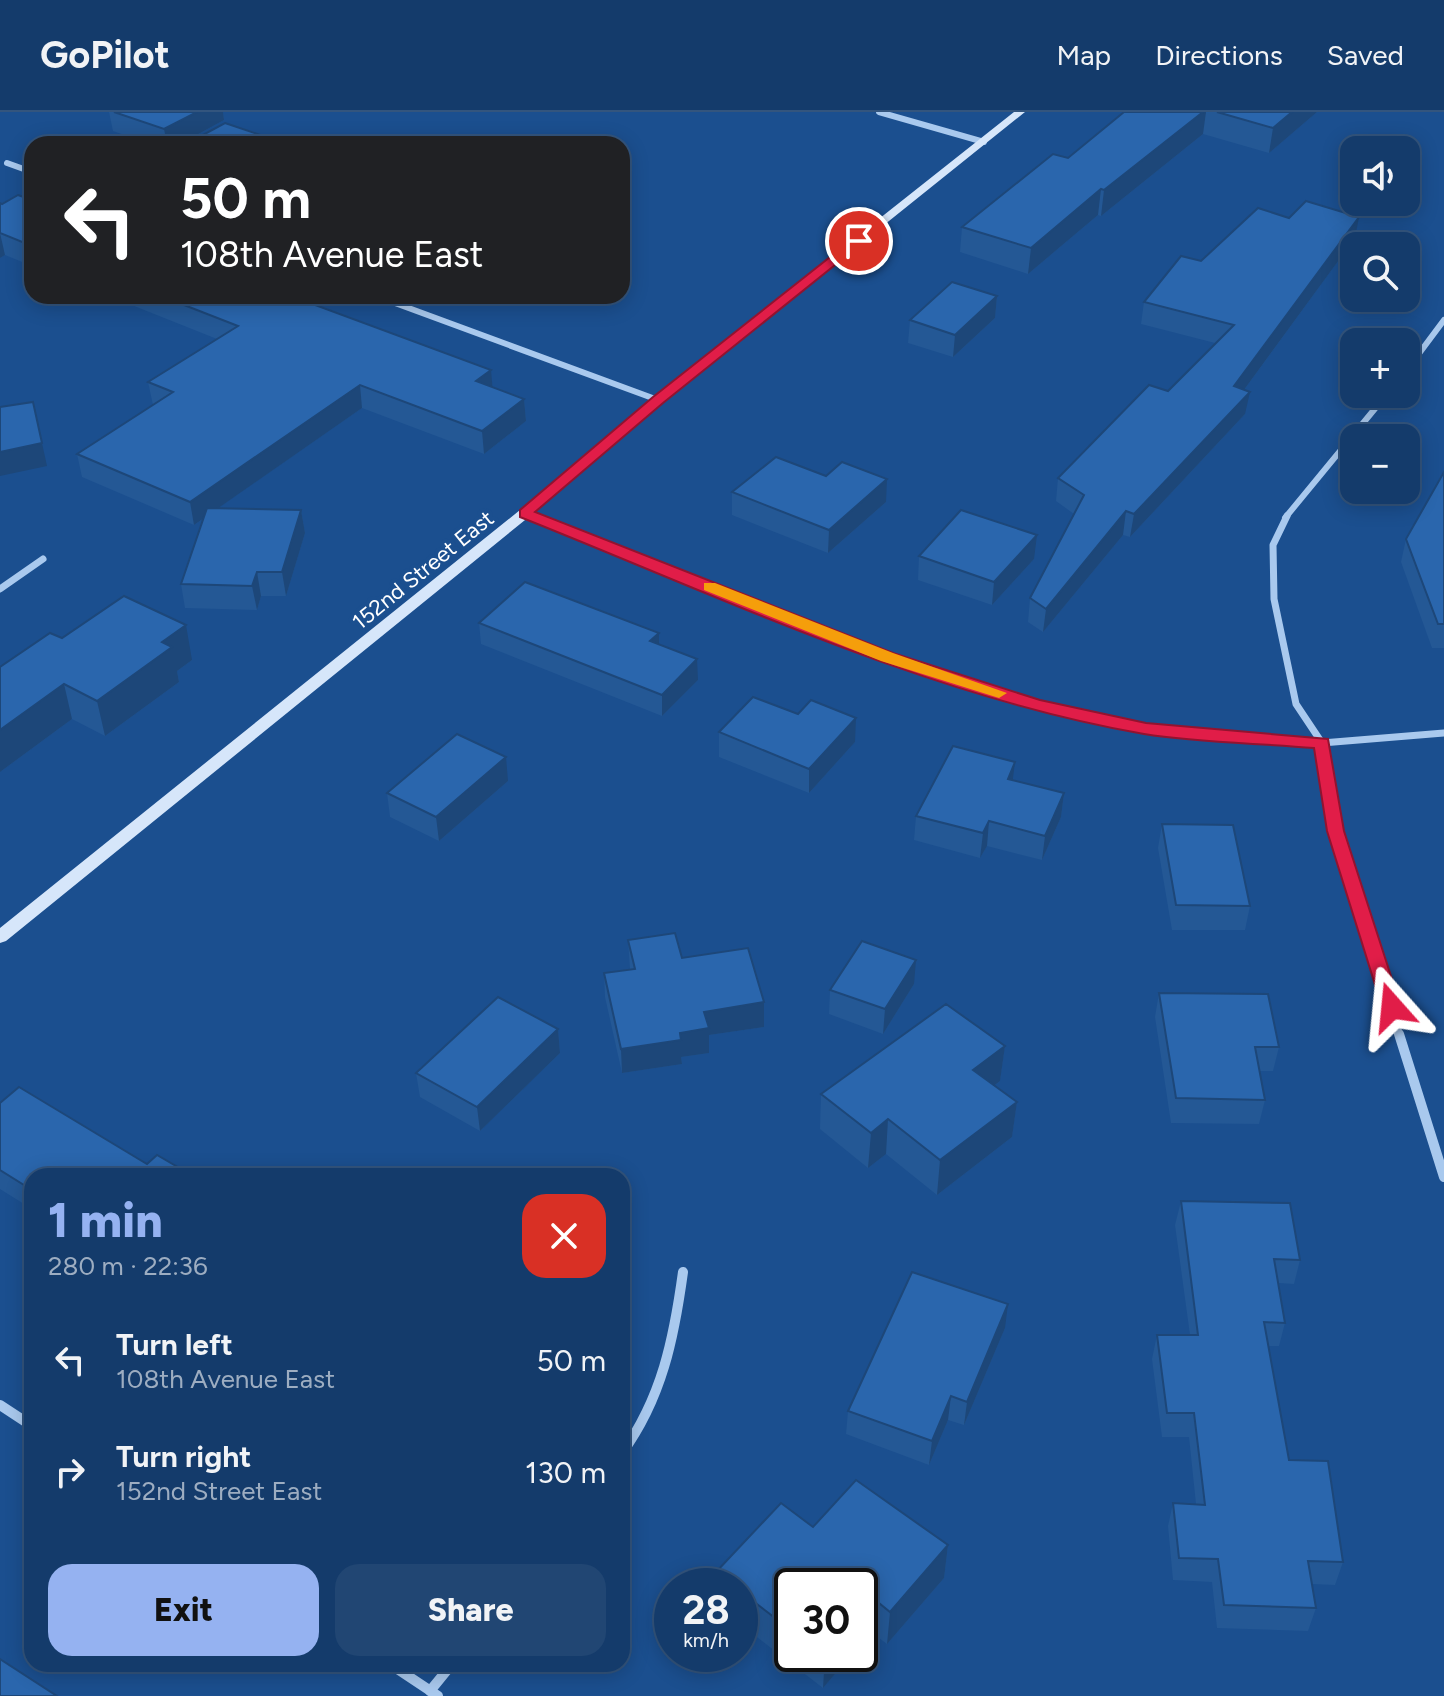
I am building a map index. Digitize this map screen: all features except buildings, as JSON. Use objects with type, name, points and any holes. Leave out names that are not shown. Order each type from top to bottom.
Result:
[{"type":"main road","name":"152nd Street East","points":[[0,937],[525,513],[658,400],[1020,112]]},
{"type":"street","points":[[879,112],[984,142]]},
{"type":"street","points":[[7,163],[24,169]]},
{"type":"street","points":[[398,304],[658,400]]},
{"type":"street","points":[[1420,352],[1444,320]]},
{"type":"street","points":[[1376,408],[1282,522],[1273,545],[1274,599],[1296,704],[1322,743],[1336,831],[1444,1177]]},
{"type":"street","points":[[525,513],[887,657],[1037,705],[1146,729],[1322,743],[1444,733]]},
{"type":"street","points":[[0,589],[43,559]]},
{"type":"street","points":[[630,1444],[639,1433],[672,1355],[683,1272]]},
{"type":"street","points":[[0,1405],[24,1421]]},
{"type":"street","points":[[402,1672],[434,1693],[447,1672]]},
{"type":"slow traffic","points":[[710,587],[887,657],[999,693]]},
{"type":"route","points":[[859,241],[658,400],[525,513],[887,657],[1037,705],[1146,729],[1221,738],[1322,743],[1336,831],[1392,1007]]}]
